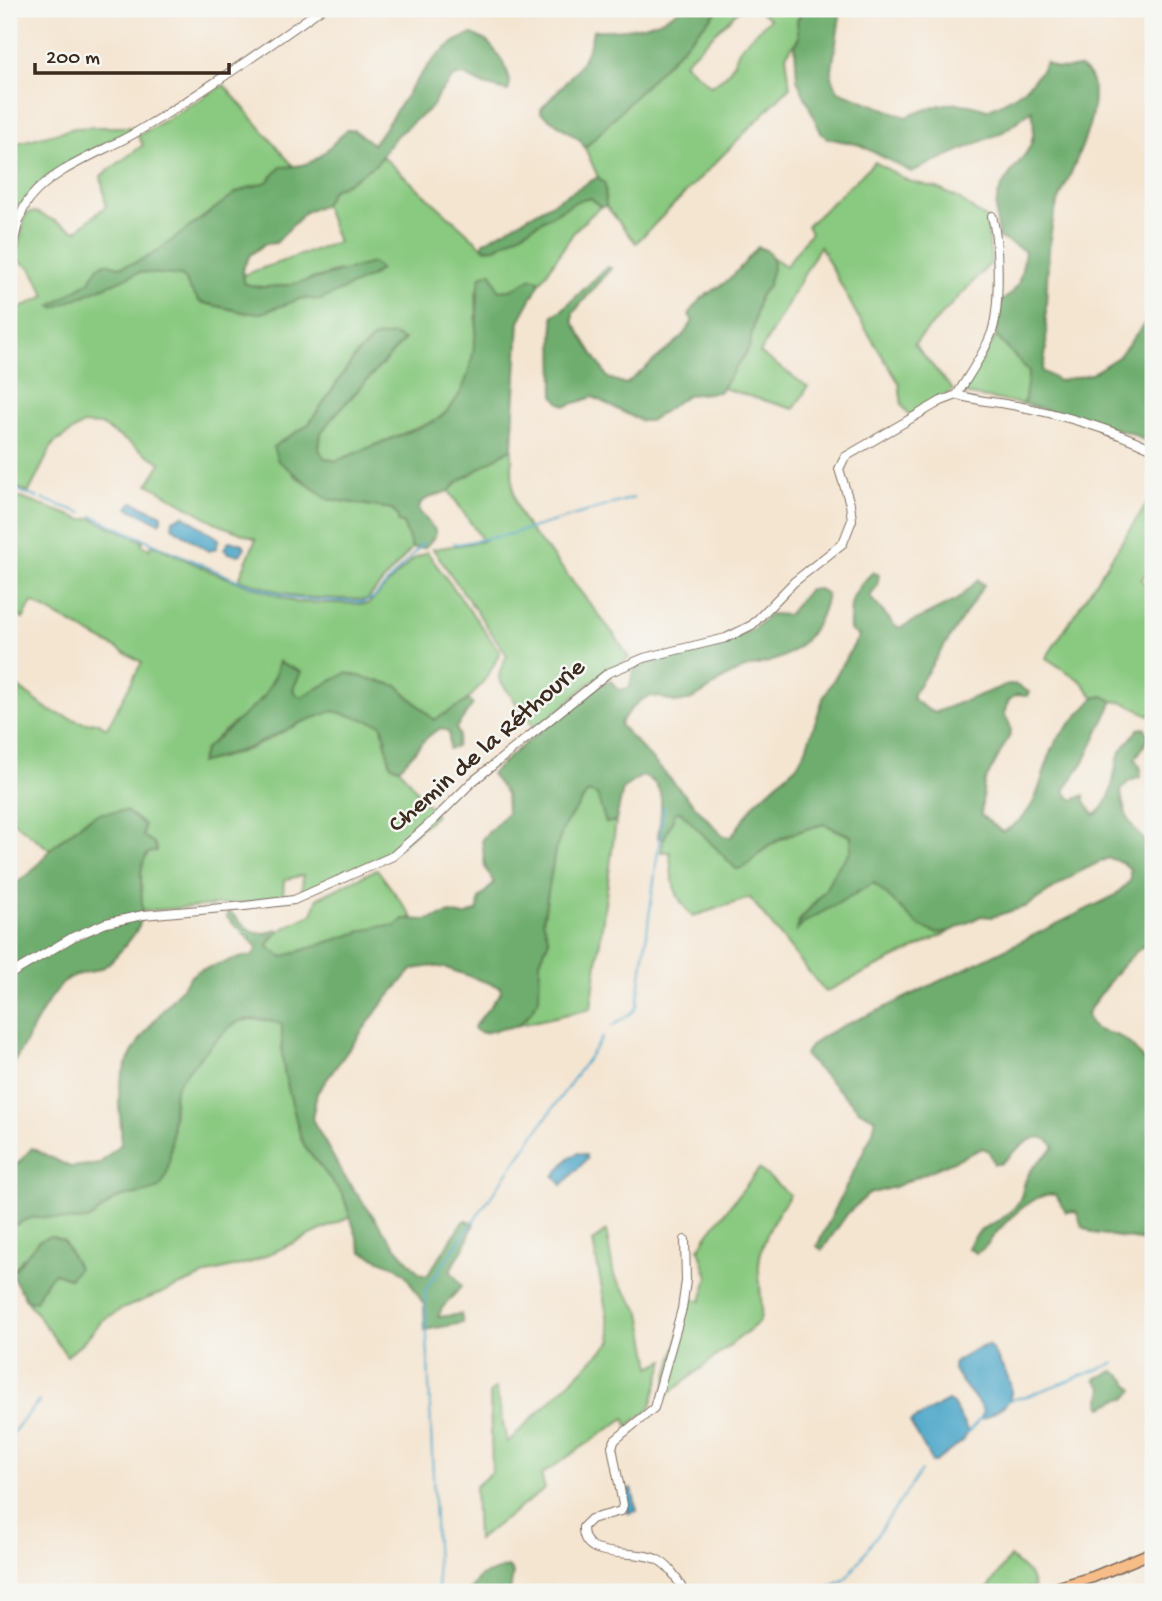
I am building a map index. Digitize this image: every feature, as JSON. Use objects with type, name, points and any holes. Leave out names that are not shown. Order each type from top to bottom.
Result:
[{"type":"main road","points":[[1042,1592],[1093,1577],[1153,1552]]},
{"type":"street","points":[[9,262],[23,210],[44,184],[237,69],[321,9]]},
{"type":"street","points":[[992,216],[996,257],[995,323],[991,337],[957,395],[1020,406],[1116,432],[1153,449]]},
{"type":"street","name":"Chemin de la Réthourie","points":[[9,975],[73,937],[106,923],[143,915],[294,900],[382,863],[405,847],[472,782],[608,673],[644,658],[726,638],[752,625],[794,582],[843,543],[852,520],[850,504],[839,477],[839,469],[845,457],[941,401],[957,395]]},
{"type":"street","points":[[684,1240],[686,1281],[682,1309],[654,1408],[615,1440],[612,1447],[623,1505],[621,1511],[591,1519],[583,1527],[584,1540],[597,1550],[643,1555],[661,1561],[684,1592]]},
{"type":"green space","points":[[680,9],[719,9],[585,148],[580,140],[541,113],[541,109],[581,63],[591,42],[593,30],[639,27]]},
{"type":"green space","points":[[719,9],[740,9],[684,63],[711,86],[726,75],[740,48],[770,19],[757,9],[803,9],[797,21],[799,37],[786,55],[790,87],[636,243],[606,206],[605,184],[598,177],[585,148]]},
{"type":"green space","points":[[803,9],[841,9],[831,77],[838,91],[906,117],[946,104],[964,104],[987,110],[1021,91],[1035,78],[1046,62],[1058,68],[1079,67],[1090,77],[1094,93],[1087,133],[1057,205],[1052,228],[1048,255],[1046,347],[1042,371],[1059,381],[1091,374],[1118,357],[1153,313],[1153,445],[1131,433],[1024,404],[1029,371],[996,336],[1001,301],[1017,286],[1025,251],[998,237],[997,203],[1005,181],[1024,156],[1033,138],[1032,110],[1003,132],[911,172],[860,145],[827,138],[821,133],[797,79],[797,21]]},
{"type":"green space","points":[[473,34],[487,42],[500,58],[509,79],[508,91],[484,85],[464,75],[454,77],[437,96],[433,106],[396,136],[376,164],[332,190],[324,205],[305,212],[276,243],[265,244],[250,255],[242,270],[244,283],[272,287],[307,281],[373,263],[380,269],[372,276],[320,300],[302,298],[262,313],[247,313],[200,302],[181,276],[140,272],[54,308],[51,306],[90,281],[99,266],[106,263],[119,267],[152,255],[237,192],[267,182],[281,167],[304,164],[319,157],[347,130],[354,130],[373,144],[429,65],[457,40]]},
{"type":"green space","points":[[224,85],[294,167],[281,167],[267,182],[250,187],[152,255],[134,264],[119,267],[99,266],[90,281],[56,303],[140,272],[181,276],[200,302],[247,313],[262,313],[302,298],[320,300],[372,276],[338,271],[292,285],[257,288],[244,283],[243,275],[338,242],[324,205],[332,190],[347,183],[383,157],[485,249],[496,248],[577,201],[591,198],[600,207],[576,229],[538,286],[539,280],[532,278],[511,290],[499,291],[491,272],[476,292],[475,345],[467,380],[449,410],[435,421],[336,461],[323,458],[319,449],[321,433],[404,341],[375,337],[356,355],[308,425],[280,442],[294,475],[328,499],[392,509],[398,522],[403,523],[412,548],[367,600],[296,597],[239,579],[256,539],[220,525],[148,484],[161,463],[101,425],[83,424],[53,444],[29,492],[9,485],[9,313],[46,296],[31,268],[15,259],[26,213],[36,212],[76,231],[106,206],[101,176],[143,145],[138,136]]},
{"type":"green space","points":[[75,128],[133,129],[55,174],[29,195],[21,206],[9,204],[9,145]]},
{"type":"green space","points":[[875,162],[909,181],[937,188],[956,197],[987,219],[991,263],[914,344],[953,390],[909,415],[902,405],[899,383],[857,315],[820,246],[760,353],[808,387],[794,409],[722,388],[749,348],[759,297],[768,286],[773,268],[772,257],[786,266],[811,232],[807,226]]},
{"type":"green space","points":[[598,177],[605,184],[606,206],[600,207],[591,198],[577,201],[495,248],[483,248],[484,242]]},
{"type":"green space","points":[[758,247],[766,250],[772,257],[773,268],[768,286],[759,297],[749,348],[719,392],[687,395],[650,421],[641,421],[593,397],[566,406],[559,402],[554,395],[553,315],[562,310],[607,267],[611,268],[573,313],[573,322],[608,378],[626,384],[681,338],[693,321],[689,315],[697,303],[731,277]]},
{"type":"green space","points":[[491,272],[499,291],[511,290],[532,278],[539,280],[519,321],[512,448],[458,482],[449,491],[426,499],[420,504],[419,511],[435,530],[435,536],[425,548],[412,548],[403,523],[398,522],[392,509],[328,499],[278,461],[273,447],[308,425],[356,355],[375,337],[394,335],[404,340],[321,433],[319,449],[324,458],[336,461],[435,421],[455,401],[468,375],[474,347],[479,282],[481,276]]},
{"type":"green space","points":[[996,336],[1029,371],[1024,404],[969,395],[963,391]]},
{"type":"green space","points":[[512,448],[512,479],[516,503],[526,525],[616,637],[629,658],[586,686],[535,729],[499,679],[507,655],[433,549],[483,541],[449,491],[458,482]]},
{"type":"green space","points":[[9,494],[83,520],[91,518],[143,541],[142,545],[150,549],[152,544],[215,573],[295,602],[368,604],[413,559],[427,552],[500,652],[489,673],[473,694],[455,710],[434,720],[398,686],[347,673],[302,697],[296,695],[279,662],[262,698],[212,743],[201,762],[249,749],[324,713],[351,713],[381,724],[391,765],[399,768],[436,815],[393,852],[302,892],[303,875],[284,880],[283,896],[245,903],[142,911],[141,864],[148,853],[157,851],[154,843],[143,836],[144,825],[126,811],[99,814],[87,819],[50,850],[9,818],[9,680],[50,711],[84,723],[97,722],[107,728],[142,662],[32,602],[23,619],[9,610]]},
{"type":"green space","points":[[1153,494],[1153,566],[1141,580],[1153,590],[1153,717],[1125,703],[1103,696],[1094,698],[1081,681],[1046,658]]},
{"type":"green space","points":[[873,572],[879,575],[877,586],[870,597],[896,627],[902,627],[957,600],[978,580],[984,585],[913,694],[913,699],[936,712],[1014,684],[1029,692],[1028,696],[1016,695],[1009,700],[1004,713],[1011,733],[984,783],[981,815],[1003,832],[1026,814],[1038,792],[1055,744],[1094,698],[1103,696],[1113,701],[1085,760],[1065,789],[1067,795],[1074,800],[1084,795],[1094,815],[1109,798],[1118,758],[1125,746],[1138,729],[1145,728],[1150,737],[1135,759],[1141,769],[1140,777],[1128,782],[1121,790],[1130,823],[1153,847],[1153,939],[1125,963],[1087,1013],[1092,1026],[1126,1041],[1153,1073],[1153,1242],[1093,1233],[1082,1226],[1076,1211],[1066,1212],[1056,1195],[1048,1195],[1032,1201],[1015,1214],[985,1247],[976,1253],[968,1248],[977,1234],[1014,1208],[1031,1171],[1055,1147],[1048,1140],[1034,1138],[1000,1164],[994,1164],[989,1151],[983,1148],[894,1187],[869,1194],[848,1213],[822,1250],[817,1246],[872,1134],[876,1119],[860,1111],[805,1055],[816,1041],[838,1028],[1114,896],[1130,881],[1130,869],[1122,862],[1108,858],[1079,872],[1027,906],[992,917],[981,916],[951,931],[936,933],[919,926],[874,883],[805,922],[797,930],[799,922],[826,889],[834,872],[851,850],[851,836],[824,824],[816,826],[776,841],[762,850],[748,865],[736,869],[681,812],[676,812],[664,839],[658,838],[660,793],[651,780],[642,776],[623,788],[616,821],[606,823],[597,795],[588,792],[565,824],[555,851],[543,921],[549,940],[540,961],[539,999],[519,1025],[483,1033],[475,1030],[474,1027],[501,992],[500,987],[446,968],[433,966],[413,969],[382,1004],[317,1093],[312,1119],[342,1173],[394,1245],[420,1274],[427,1276],[462,1223],[466,1220],[474,1223],[465,1246],[450,1270],[462,1286],[442,1308],[438,1317],[461,1314],[463,1323],[425,1330],[424,1305],[405,1274],[396,1267],[362,1252],[343,1195],[301,1139],[285,1076],[282,1024],[272,1021],[251,1019],[234,1024],[204,1052],[178,1084],[174,1099],[170,1158],[163,1182],[158,1188],[116,1199],[86,1220],[34,1217],[9,1229],[9,1173],[32,1148],[70,1167],[99,1164],[121,1144],[120,1084],[131,1055],[149,1027],[198,971],[245,956],[251,957],[256,951],[256,946],[226,916],[229,911],[256,933],[262,934],[277,929],[279,932],[271,938],[268,947],[282,957],[378,926],[396,926],[404,919],[427,920],[451,913],[465,916],[478,910],[479,899],[494,883],[485,867],[482,839],[507,813],[506,794],[491,774],[511,755],[598,685],[610,680],[619,690],[629,688],[635,667],[725,641],[753,629],[771,614],[788,615],[809,589],[819,589],[827,594],[821,616],[809,635],[793,651],[772,661],[740,670],[686,701],[648,697],[632,708],[620,725],[723,836],[731,837],[755,803],[797,765],[806,749],[824,696],[859,636],[850,630],[853,597]]},
{"type":"green space","points":[[279,662],[301,672],[293,689],[296,695],[302,697],[346,673],[398,686],[434,720],[469,700],[473,704],[456,728],[459,735],[456,747],[449,749],[449,732],[441,728],[429,736],[399,768],[391,765],[381,724],[333,711],[300,723],[249,748],[200,763],[205,749],[262,699],[275,676]]},
{"type":"green space","points":[[588,792],[597,794],[606,823],[616,821],[591,1009],[519,1025],[530,1013],[540,961],[549,940],[543,921],[555,851],[565,824]]},
{"type":"green space","points":[[126,811],[144,825],[143,836],[154,843],[157,851],[148,853],[142,870],[139,926],[123,948],[104,967],[72,977],[60,987],[44,1008],[9,1070],[9,886],[27,875],[54,846],[87,820],[98,814]]},
{"type":"green space","points":[[676,811],[681,812],[745,867],[762,851],[781,840],[824,824],[851,837],[852,850],[834,872],[826,889],[799,921],[798,929],[805,922],[874,883],[936,933],[951,931],[825,992],[750,898],[693,916],[686,909],[674,887],[670,852],[661,852],[663,840]]},
{"type":"green space","points":[[377,869],[413,918],[404,919],[396,926],[378,926],[282,957],[268,947],[280,931],[312,914],[318,898]]},
{"type":"green space","points":[[260,1019],[282,1024],[285,1076],[301,1139],[343,1195],[350,1217],[252,1262],[213,1272],[122,1309],[103,1320],[67,1356],[26,1299],[35,1302],[47,1279],[55,1273],[69,1278],[78,1268],[63,1240],[23,1258],[11,1274],[9,1229],[26,1219],[36,1217],[92,1217],[117,1198],[157,1189],[172,1137],[175,1090],[180,1079],[226,1028],[238,1021]]},
{"type":"green space","points":[[759,1169],[790,1195],[774,1220],[762,1247],[759,1266],[759,1322],[661,1400],[690,1298],[701,1301],[708,1277],[699,1249]]},
{"type":"green space","points":[[606,1230],[614,1276],[641,1313],[651,1367],[665,1360],[652,1403],[648,1411],[627,1426],[625,1418],[541,1475],[545,1489],[477,1540],[475,1487],[492,1472],[490,1393],[496,1388],[507,1443],[612,1341],[593,1242]]},
{"type":"green space","points":[[50,1236],[63,1240],[78,1268],[70,1278],[55,1273],[47,1280],[35,1302],[26,1299],[11,1274],[38,1241]]},
{"type":"green space","points":[[1114,1371],[1134,1390],[1126,1399],[1119,1399],[1103,1407],[1100,1404],[1103,1389],[1095,1379]]},
{"type":"green space","points":[[1010,1557],[1029,1574],[1034,1587],[1015,1592],[985,1592]]},
{"type":"green space","points":[[508,1567],[513,1572],[510,1592],[468,1592],[480,1576]]},
{"type":"water","points":[[133,502],[162,515],[160,523],[128,508]]},
{"type":"water","points":[[183,515],[219,539],[216,548],[209,551],[172,527],[173,520]]},
{"type":"water","points":[[229,541],[243,544],[245,547],[240,555],[228,553],[224,549]]},
{"type":"water","points":[[578,1153],[586,1155],[587,1159],[562,1185],[554,1176],[569,1158]]},
{"type":"water","points":[[988,1345],[1009,1380],[1011,1394],[1005,1405],[983,1419],[983,1411],[953,1367],[954,1363],[976,1349]]},
{"type":"water","points":[[948,1401],[953,1404],[968,1432],[963,1441],[932,1462],[910,1422]]},
{"type":"water","points":[[632,1489],[637,1511],[628,1513],[623,1490]]},
{"type":"waterway","points":[[9,487],[38,498]]},
{"type":"waterway","points":[[454,543],[511,534],[633,498]]},
{"type":"waterway","points":[[42,499],[82,513]]},
{"type":"waterway","points":[[92,516],[237,580],[295,599],[363,602],[374,598],[422,544]]},
{"type":"waterway","points":[[611,1027],[633,1012],[637,1006],[664,807]]},
{"type":"waterway","points":[[438,1592],[425,1290],[603,1037]]},
{"type":"waterway","points":[[1007,1401],[1115,1363]]},
{"type":"waterway","points":[[9,1437],[39,1401]]},
{"type":"waterway","points":[[967,1433],[982,1417]]},
{"type":"waterway","points":[[820,1592],[844,1580],[853,1570],[921,1471]]}]
